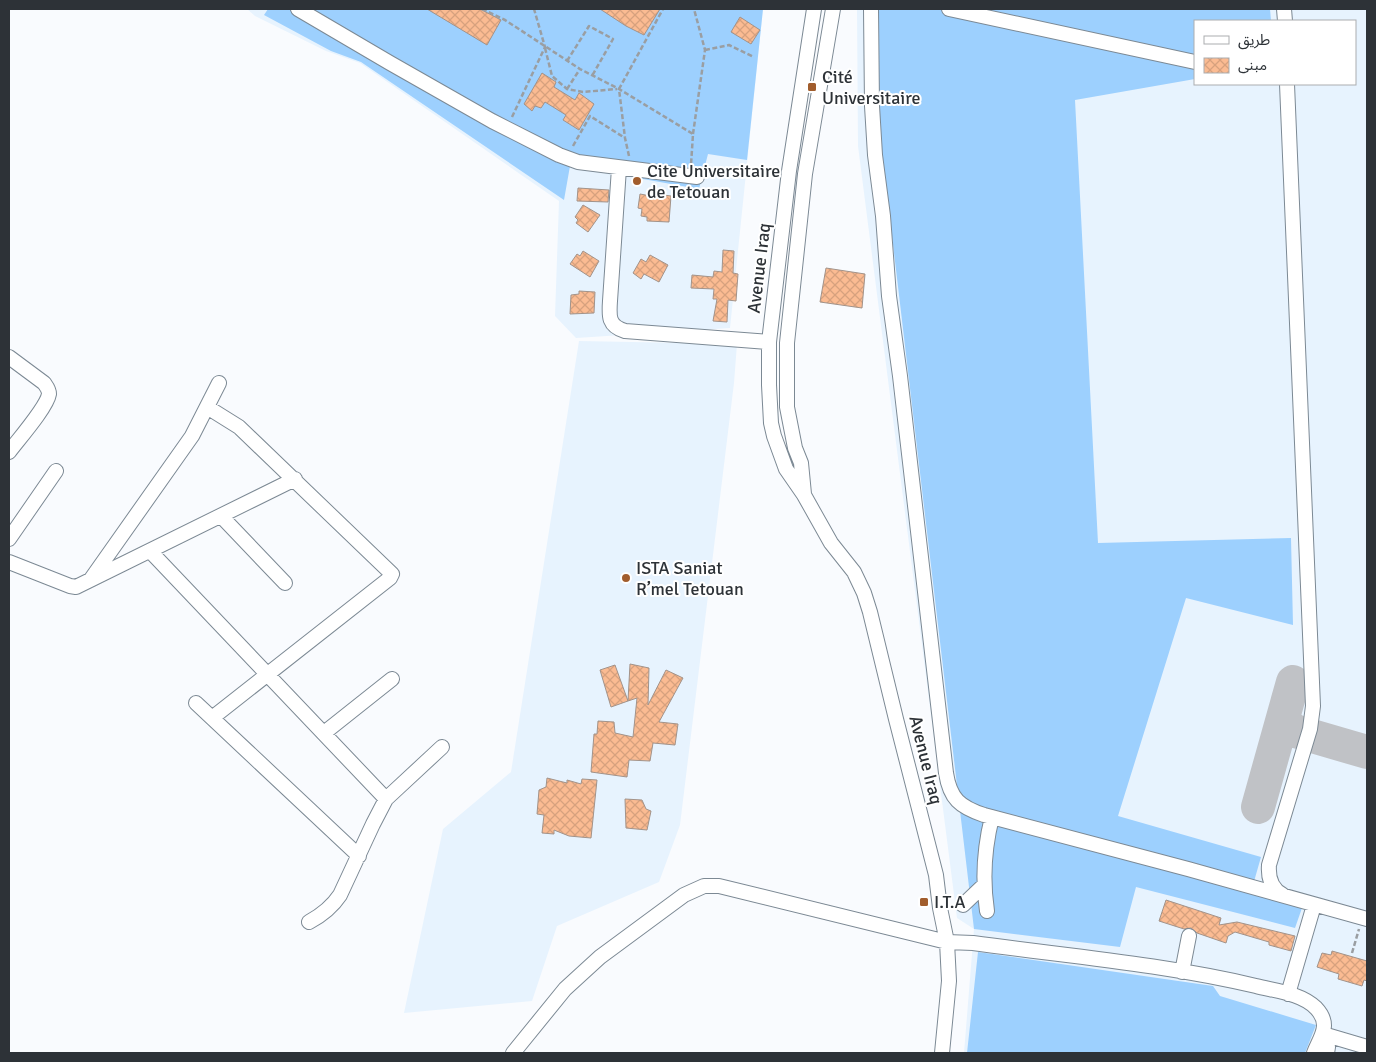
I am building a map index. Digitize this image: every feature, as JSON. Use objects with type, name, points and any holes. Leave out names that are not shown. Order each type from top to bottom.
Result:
[{"type":"street","points":[[298,9],[532,142],[572,161],[693,177]]},
{"type":"street","name":"Avenue Iraq","points":[[814,9],[789,171],[769,342],[769,406],[774,436],[786,469],[804,495],[831,543],[854,572],[870,612],[936,874],[940,908],[948,942],[949,980],[942,1053]]},
{"type":"street","name":"Avenue Iraq","points":[[804,495],[801,463],[795,448],[787,407],[787,343],[805,174],[834,9]]},
{"type":"street","points":[[871,9],[872,106],[875,155],[883,216],[889,296],[946,773],[953,796],[961,805],[971,811],[1364,919]]},
{"type":"street","points":[[949,9],[1194,62]]},
{"type":"street","points":[[1285,896],[1279,893],[1270,881],[1269,865],[1312,718],[1287,85]]},
{"type":"street","points":[[626,169],[609,306],[611,321],[614,326],[625,331],[769,342]]},
{"type":"street","points":[[9,357],[44,383],[49,394],[39,412],[9,452]]},
{"type":"street","points":[[90,580],[192,436],[219,383]]},
{"type":"street","points":[[207,407],[239,427],[392,574],[390,578],[212,718]]},
{"type":"street","points":[[9,540],[56,471]]},
{"type":"street","points":[[9,562],[76,587],[295,480]]},
{"type":"street","points":[[221,516],[286,583]]},
{"type":"street","points":[[150,551],[386,800]]},
{"type":"street","points":[[324,733],[392,679]]},
{"type":"street","points":[[196,703],[359,856]]},
{"type":"street","points":[[309,922],[325,913],[334,905],[386,800],[442,747]]},
{"type":"street","points":[[987,911],[984,885],[984,853],[992,817]]},
{"type":"street","points":[[963,905],[984,885]]},
{"type":"street","points":[[513,1053],[565,989],[582,972],[626,936],[684,894],[704,886],[719,886],[948,942],[973,943],[1212,976],[1288,994],[1310,1004],[1317,1009],[1322,1017],[1324,1025],[1323,1034],[1314,1053]]},
{"type":"street","points":[[1288,994],[1314,905]]},
{"type":"street","points":[[1182,972],[1189,936]]},
{"type":"street","points":[[1323,1034],[1367,1047]]},
{"type":"street","points":[[1323,1034],[1328,1047],[1327,1053]]},
{"type":"path","points":[[482,9],[505,20],[580,69],[619,89],[694,134]]},
{"type":"path","points":[[534,9],[552,76],[567,89],[583,92],[619,89]]},
{"type":"path","points":[[626,169],[625,138],[619,89],[663,9]]},
{"type":"path","points":[[693,177],[694,134],[706,50],[694,9]]},
{"type":"path","points":[[568,61],[589,26],[613,39],[592,76]]},
{"type":"path","points":[[706,50],[729,45],[754,58]]},
{"type":"path","points":[[512,119],[545,47]]},
{"type":"path","points":[[567,89],[580,69]]},
{"type":"path","points":[[569,154],[590,116],[625,138]]},
{"type":"path","points":[[1352,953],[1364,919]]},
{"type":"shaded area","name":"Cite Universitaire de Tetouan","points":[[247,9],[763,9],[730,328],[576,338],[555,316],[559,201],[360,63],[326,51],[255,16]]},
{"type":"shaded area","name":"Cite Universitaire de Tetouan","points":[[268,9],[763,9],[747,160],[708,154],[699,189],[570,166],[564,200],[361,62],[331,51],[264,15]]},
{"type":"shaded area","points":[[857,9],[1367,9],[1367,1053],[964,1053],[974,929],[957,918],[858,146]]},
{"type":"shaded area","points":[[877,9],[1270,9],[1271,20],[1194,20],[1194,79],[1075,100],[1098,543],[1291,538],[1293,625],[1186,598],[1118,816],[1261,857],[1251,892],[1302,908],[1295,928],[1136,887],[1120,947],[974,929],[879,126]]},
{"type":"shaded area","name":"ISTA Saniat R’mel Tetouan","points":[[579,341],[737,344],[734,383],[680,825],[659,882],[557,926],[532,1001],[404,1013],[443,829],[511,772]]},
{"type":"shaded area","points":[[978,952],[1213,986],[1220,996],[1316,1025],[1305,1053],[967,1053]]},
{"type":"building","points":[[427,9],[480,9],[501,20],[487,45]]},
{"type":"building","points":[[600,9],[660,9],[644,35]]},
{"type":"building","points":[[740,17],[760,30],[751,44],[731,32]]},
{"type":"building","points":[[542,73],[556,82],[554,87],[575,100],[579,93],[594,104],[579,130],[563,120],[566,115],[545,102],[541,108],[535,106],[532,111],[524,104]]},
{"type":"building","points":[[578,188],[609,190],[608,202],[577,201]]},
{"type":"building","points":[[650,193],[671,196],[669,222],[647,221],[647,217],[641,216],[642,209],[638,208],[640,194],[651,196]]},
{"type":"building","points":[[583,205],[600,215],[588,232],[576,223],[578,220],[575,217]]},
{"type":"building","points":[[723,250],[734,251],[733,273],[738,274],[736,301],[728,300],[727,322],[713,321],[717,299],[713,299],[714,289],[691,288],[692,275],[713,277],[714,271],[722,272]]},
{"type":"building","points":[[583,251],[599,261],[590,277],[570,264],[577,254],[580,256]]},
{"type":"building","points":[[650,255],[668,265],[659,282],[644,274],[641,279],[633,273],[641,259],[646,262]]},
{"type":"building","points":[[826,268],[865,274],[862,308],[820,302]]},
{"type":"building","points":[[579,291],[595,292],[594,313],[570,314],[571,295],[579,294]]},
{"type":"building","points":[[630,664],[649,668],[648,705],[666,670],[683,678],[659,722],[678,724],[675,745],[653,743],[650,761],[629,760],[627,777],[591,772],[594,734],[597,734],[598,721],[614,722],[615,733],[633,737],[637,698],[628,701]]},
{"type":"building","points":[[615,665],[628,701],[611,707],[600,670]]},
{"type":"building","points":[[547,778],[567,783],[567,780],[581,784],[582,779],[597,780],[591,838],[569,836],[554,830],[554,834],[542,833],[544,815],[537,814],[539,790],[546,787]]},
{"type":"building","points":[[625,799],[642,800],[646,809],[651,811],[647,830],[626,828]]},
{"type":"building","points":[[1166,900],[1221,918],[1219,925],[1237,922],[1295,936],[1291,951],[1235,932],[1228,936],[1226,943],[1197,933],[1191,928],[1184,929],[1159,921]]},
{"type":"building","points":[[1332,951],[1367,961],[1367,981],[1364,980],[1362,986],[1338,979],[1339,974],[1317,967],[1322,953],[1331,955]]},
{"type":"taxiway","points":[[1258,807],[1293,682]]},
{"type":"taxiway","points":[[1283,718],[1287,725],[1295,731],[1367,752]]},
{"type":"place","name":"Cité Universitaire","points":[[812,87]]},
{"type":"place","name":"Cite Universitaire de Tetouan","points":[[637,181]]},
{"type":"place","name":"ISTA Saniat R’mel Tetouan","points":[[626,578]]},
{"type":"place","name":"I.T.A","points":[[924,902]]}]
